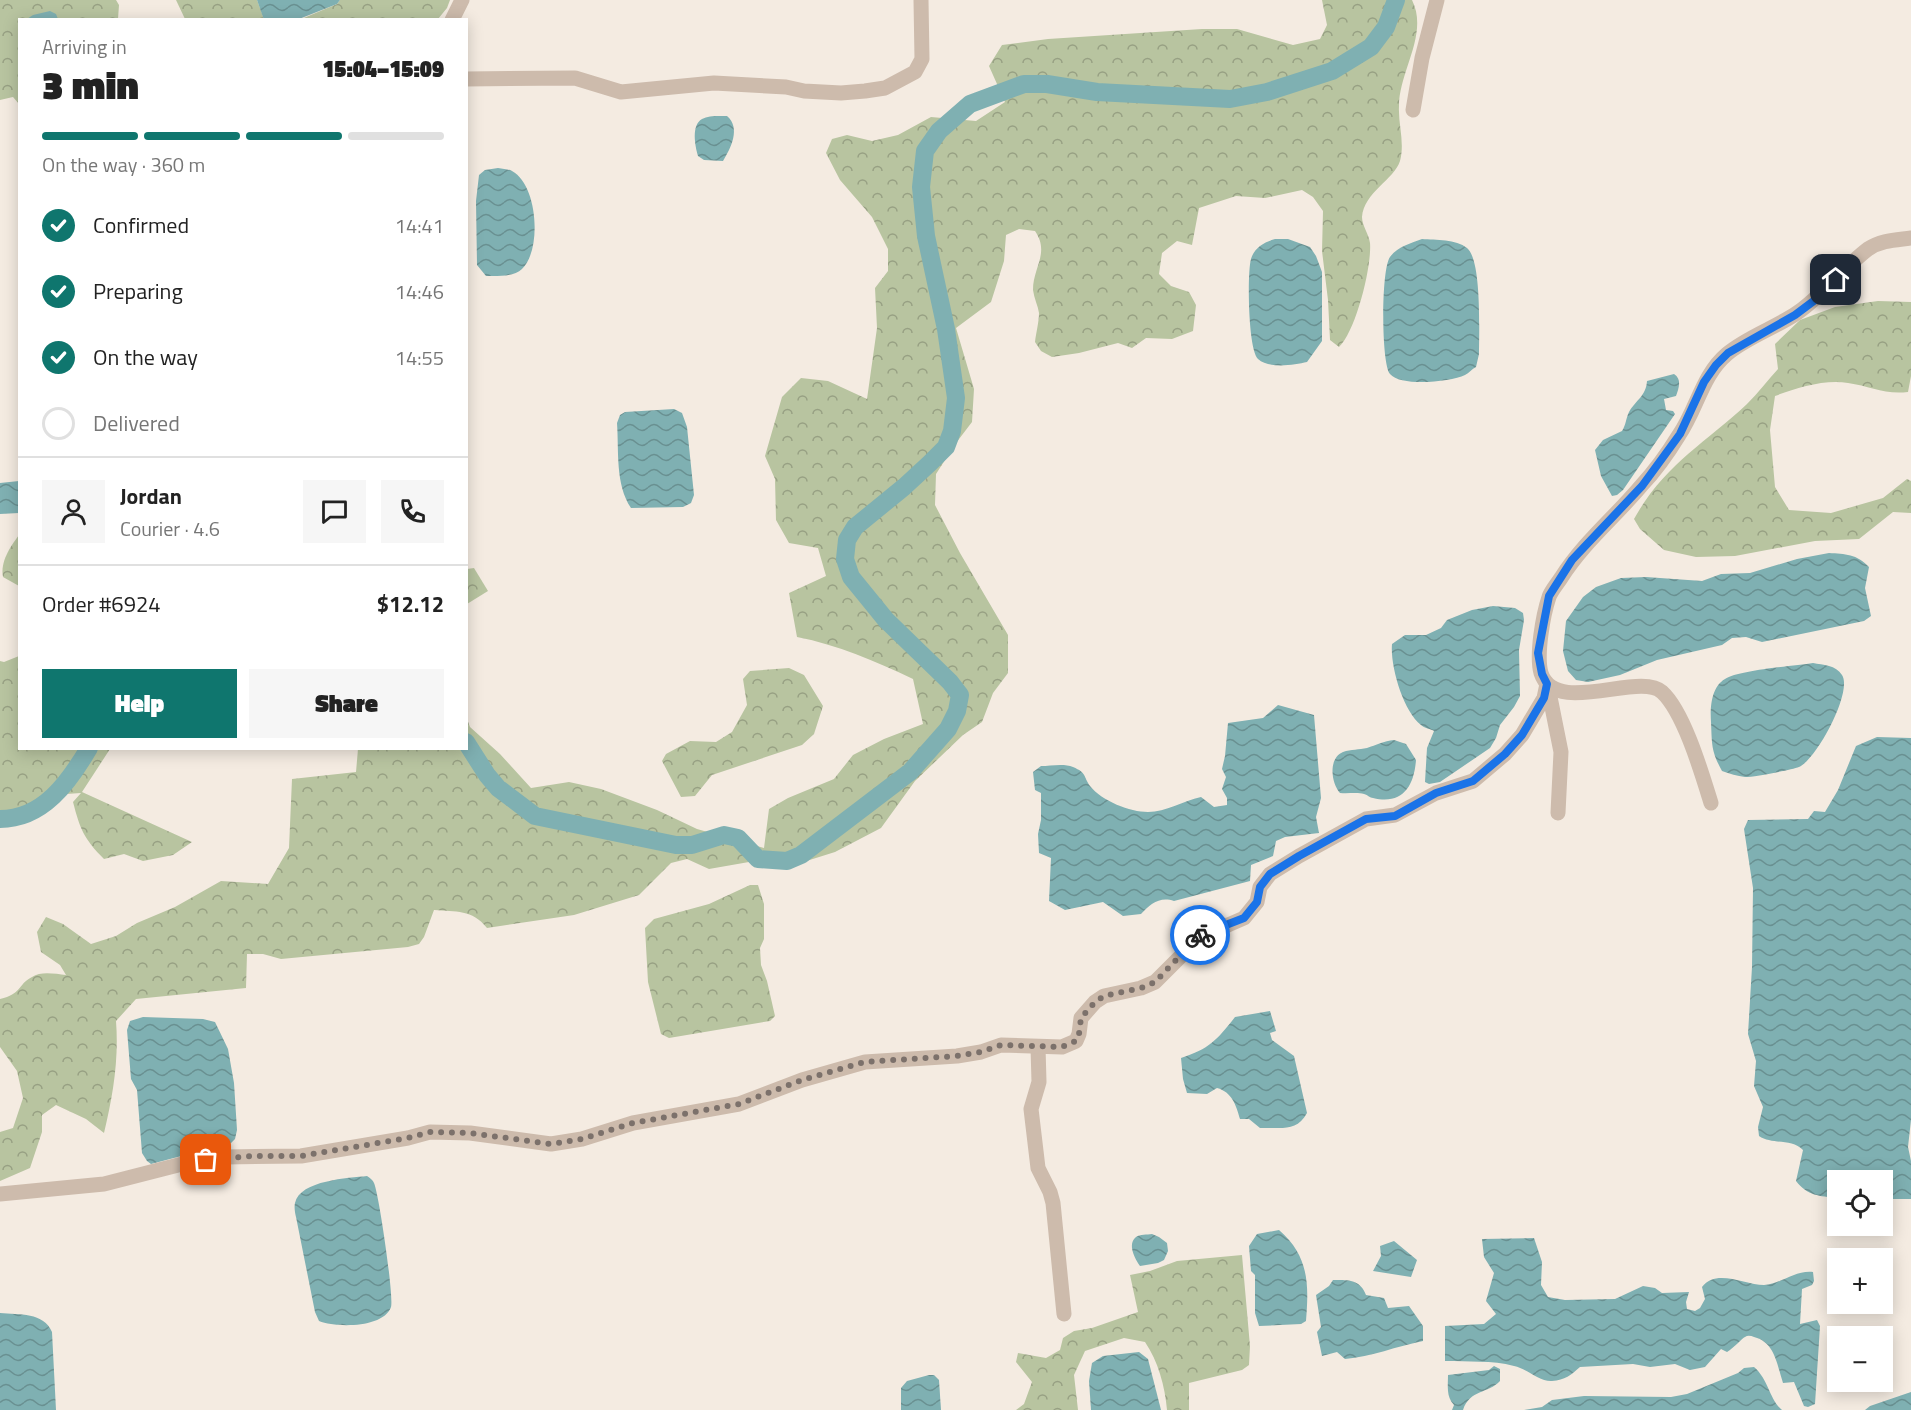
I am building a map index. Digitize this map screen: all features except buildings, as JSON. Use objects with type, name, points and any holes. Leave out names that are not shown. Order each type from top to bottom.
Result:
[{"type":"street","points":[[453,18],[462,0]]},
{"type":"street","points":[[468,79],[575,78],[621,92],[714,83],[841,93],[885,88],[915,72],[922,59],[921,0]]},
{"type":"street","points":[[1413,110],[1422,58],[1437,0]]},
{"type":"street","points":[[1558,813],[1561,752],[1538,653],[1549,596],[1572,560],[1642,486],[1680,434],[1704,382],[1728,353],[1795,315],[1815,300],[1869,249],[1888,240],[1911,238]]},
{"type":"street","points":[[1547,684],[1562,692],[1594,692],[1652,686],[1661,691],[1684,728],[1711,803]]},
{"type":"street","points":[[0,1194],[104,1184],[186,1163],[225,1157],[301,1156],[408,1138],[430,1132],[470,1133],[551,1144],[582,1139],[633,1123],[739,1104],[802,1080],[864,1062],[957,1056],[981,1052],[1001,1045],[1062,1047],[1076,1041],[1081,1018],[1095,1002],[1104,996],[1141,988],[1155,982],[1202,933],[1244,918],[1257,902],[1260,887],[1270,874],[1366,819],[1395,816],[1436,793],[1473,781],[1505,754],[1522,735],[1544,698],[1547,684]]},
{"type":"street","points":[[1038,1047],[1039,1082],[1031,1109],[1038,1168],[1053,1203],[1064,1314]]},
{"type":"green space","points":[[0,0],[116,0],[119,5],[118,18],[18,18],[18,103],[13,97],[0,100]]},
{"type":"green space","points":[[176,0],[257,0],[264,18],[185,18]]},
{"type":"green space","points":[[340,0],[450,0],[439,18],[304,18],[337,4]]},
{"type":"green space","points":[[1322,0],[1412,0],[1417,26],[1400,93],[1402,147],[1400,161],[1392,174],[1373,193],[1364,208],[1362,220],[1370,243],[1366,282],[1357,313],[1339,347],[1330,340],[1322,251],[1323,211],[1313,197],[1302,190],[1265,198],[1236,196],[1199,208],[1192,245],[1177,241],[1162,253],[1159,274],[1171,286],[1189,292],[1196,305],[1193,331],[1172,339],[1146,338],[1132,348],[1118,343],[1052,357],[1041,351],[1035,342],[1039,313],[1033,290],[1041,253],[1039,239],[1035,231],[1019,229],[1006,235],[1004,261],[991,302],[956,328],[974,389],[972,422],[936,474],[935,505],[1008,635],[1008,673],[993,693],[982,722],[963,735],[915,781],[881,828],[835,852],[781,869],[749,862],[709,869],[687,859],[671,863],[639,895],[574,915],[487,928],[469,914],[434,910],[424,937],[419,944],[408,947],[281,959],[263,954],[247,954],[246,988],[136,999],[116,1021],[117,1049],[114,1077],[104,1133],[86,1119],[56,1105],[42,1115],[42,1132],[30,1168],[0,1181],[0,1132],[13,1128],[23,1098],[17,1071],[0,1047],[0,999],[12,995],[27,980],[36,975],[48,973],[66,975],[60,965],[41,952],[37,932],[46,917],[63,924],[91,944],[116,936],[221,881],[268,884],[289,848],[292,779],[356,772],[358,750],[468,750],[468,722],[470,727],[500,754],[531,788],[569,782],[601,789],[657,810],[697,829],[764,848],[769,809],[788,798],[834,779],[853,755],[884,739],[923,724],[913,679],[856,654],[797,637],[789,593],[826,576],[818,548],[789,543],[776,520],[775,479],[765,456],[782,397],[801,378],[828,381],[867,399],[877,328],[875,288],[888,271],[888,249],[872,217],[840,180],[826,153],[832,139],[847,135],[872,141],[898,135],[931,117],[976,121],[1005,102],[989,66],[1002,45],[1048,39],[1202,29],[1237,29],[1293,45],[1320,39],[1327,25]]},
{"type":"green space","points":[[1878,301],[1911,302],[1911,376],[1908,392],[1892,392],[1848,383],[1830,382],[1801,387],[1775,396],[1770,430],[1775,487],[1789,510],[1831,513],[1883,498],[1907,479],[1911,481],[1911,513],[1893,512],[1859,539],[1815,541],[1735,556],[1696,557],[1664,550],[1640,529],[1634,519],[1658,484],[1686,456],[1747,404],[1778,369],[1775,344],[1800,320],[1835,307]]},
{"type":"green space","points":[[18,536],[18,585],[3,577],[2,571],[6,555]]},
{"type":"green space","points":[[474,568],[488,591],[468,603],[468,569]]},
{"type":"green space","points":[[18,656],[18,750],[109,750],[82,792],[192,842],[173,855],[143,861],[124,854],[104,859],[87,839],[78,819],[73,802],[81,793],[66,794],[41,813],[0,827],[0,661],[4,662]]},
{"type":"green space","points":[[789,668],[804,675],[823,706],[814,734],[802,745],[712,775],[695,796],[681,797],[662,761],[666,754],[690,741],[716,742],[732,732],[747,705],[743,679],[750,671]]},
{"type":"green space","points":[[750,885],[758,885],[764,904],[764,939],[760,948],[761,965],[775,1016],[770,1021],[669,1038],[661,1034],[648,982],[645,928],[654,919],[709,904]]},
{"type":"green space","points":[[1242,1255],[1250,1346],[1249,1365],[1242,1370],[1189,1383],[1189,1410],[1167,1410],[1160,1374],[1150,1349],[1145,1342],[1124,1338],[1085,1351],[1074,1375],[1078,1410],[1016,1410],[1024,1404],[1032,1382],[1016,1362],[1018,1353],[1046,1358],[1060,1350],[1063,1338],[1074,1331],[1092,1328],[1138,1312],[1130,1275],[1150,1271],[1177,1261]]},
{"type":"water","points":[[257,0],[340,0],[337,4],[302,18],[263,18]]},
{"type":"water","points":[[50,11],[56,14],[58,18],[28,18]]},
{"type":"water","points":[[727,116],[734,132],[726,156],[723,161],[704,160],[698,156],[697,152],[696,126],[705,118]]},
{"type":"water","points":[[498,168],[512,171],[521,178],[527,190],[534,218],[533,248],[519,272],[510,275],[486,276],[477,265],[476,201],[479,175],[485,170]]},
{"type":"water","points":[[1275,239],[1288,239],[1310,247],[1322,272],[1322,341],[1307,362],[1289,365],[1268,364],[1258,359],[1252,342],[1249,311],[1251,259],[1260,246]]},
{"type":"water","points":[[1422,239],[1457,243],[1467,248],[1472,255],[1477,281],[1479,354],[1476,367],[1458,378],[1426,382],[1404,381],[1390,374],[1387,366],[1383,316],[1387,265],[1390,257],[1396,251]]},
{"type":"water","points":[[1674,374],[1679,381],[1676,396],[1664,399],[1666,410],[1673,411],[1675,414],[1623,490],[1612,496],[1601,476],[1595,450],[1603,440],[1622,431],[1629,412],[1643,394],[1647,381]]},
{"type":"water","points":[[674,409],[682,413],[687,427],[694,495],[691,503],[683,507],[631,508],[622,489],[620,478],[617,423],[620,415],[625,412]]},
{"type":"water","points":[[18,481],[18,513],[0,514],[0,483]]},
{"type":"water","points":[[1829,553],[1855,557],[1869,567],[1865,588],[1871,616],[1864,621],[1762,642],[1746,637],[1732,638],[1722,645],[1657,660],[1620,675],[1588,682],[1576,680],[1568,671],[1563,651],[1566,621],[1583,597],[1596,587],[1621,578],[1646,577],[1702,581],[1721,574],[1750,573],[1797,559]]},
{"type":"water","points":[[1493,606],[1515,608],[1523,613],[1519,650],[1520,696],[1500,725],[1490,748],[1440,782],[1429,784],[1425,782],[1427,748],[1434,731],[1422,726],[1403,699],[1393,664],[1392,644],[1405,635],[1426,635],[1441,628],[1447,620],[1472,610]]},
{"type":"water","points":[[1813,663],[1836,669],[1842,675],[1844,683],[1838,709],[1815,752],[1799,767],[1781,771],[1745,777],[1722,771],[1713,747],[1711,716],[1712,698],[1720,683],[1742,673]]},
{"type":"water","points":[[1278,705],[1314,715],[1321,798],[1316,817],[1319,833],[1285,837],[1276,841],[1273,856],[1251,865],[1250,881],[1174,901],[1160,900],[1141,914],[1123,916],[1103,902],[1065,910],[1049,901],[1051,858],[1039,853],[1041,793],[1035,790],[1033,772],[1041,766],[1073,767],[1083,773],[1090,786],[1102,796],[1117,805],[1141,811],[1161,810],[1201,797],[1214,807],[1227,805],[1227,798],[1222,789],[1226,777],[1222,769],[1228,723],[1263,718]]},
{"type":"water","points":[[1877,737],[1911,738],[1911,1120],[1908,1147],[1911,1161],[1911,1199],[1893,1199],[1893,1170],[1827,1170],[1827,1197],[1814,1194],[1805,1190],[1796,1181],[1803,1150],[1793,1144],[1759,1136],[1758,1127],[1763,1107],[1754,1086],[1756,1061],[1748,1034],[1753,888],[1744,829],[1748,820],[1808,819],[1814,811],[1825,812],[1838,790],[1856,746]]},
{"type":"water","points":[[1394,740],[1406,744],[1416,760],[1413,778],[1405,792],[1392,799],[1372,798],[1361,793],[1340,793],[1332,771],[1338,755]]},
{"type":"water","points":[[1270,1011],[1276,1031],[1270,1033],[1272,1040],[1294,1056],[1307,1113],[1298,1124],[1287,1128],[1260,1128],[1249,1119],[1240,1119],[1235,1104],[1222,1090],[1217,1088],[1207,1094],[1187,1093],[1183,1079],[1181,1058],[1212,1043],[1235,1017]]},
{"type":"water","points":[[143,1017],[203,1019],[215,1022],[228,1049],[234,1083],[237,1130],[235,1139],[228,1146],[202,1155],[189,1154],[151,1164],[147,1161],[142,1153],[137,1090],[131,1079],[127,1030],[130,1021]]},
{"type":"water","points":[[367,1176],[374,1183],[379,1206],[388,1266],[391,1307],[387,1314],[370,1323],[336,1325],[319,1321],[315,1312],[295,1214],[295,1203],[299,1195],[315,1185],[338,1179]]},
{"type":"water","points":[[1279,1230],[1289,1240],[1302,1260],[1307,1283],[1306,1321],[1301,1324],[1259,1326],[1255,1313],[1255,1275],[1251,1271],[1249,1246],[1257,1234]]},
{"type":"water","points":[[1152,1234],[1167,1243],[1168,1251],[1164,1260],[1140,1266],[1133,1252],[1133,1240],[1139,1235]]},
{"type":"water","points":[[1534,1238],[1542,1262],[1541,1285],[1548,1297],[1565,1300],[1615,1299],[1643,1286],[1655,1288],[1662,1293],[1689,1292],[1686,1302],[1687,1309],[1695,1311],[1700,1308],[1705,1299],[1702,1287],[1708,1281],[1723,1278],[1764,1285],[1800,1273],[1813,1272],[1812,1285],[1802,1289],[1800,1324],[1817,1320],[1820,1326],[1815,1404],[1804,1406],[1794,1382],[1783,1383],[1771,1349],[1761,1340],[1750,1336],[1727,1352],[1721,1349],[1705,1367],[1690,1370],[1675,1364],[1650,1367],[1633,1364],[1580,1367],[1561,1380],[1547,1381],[1506,1364],[1445,1361],[1445,1326],[1484,1324],[1496,1314],[1486,1301],[1494,1273],[1484,1257],[1482,1239]]},
{"type":"water","points":[[1394,1241],[1417,1260],[1411,1277],[1373,1271],[1381,1256],[1380,1246]]},
{"type":"water","points":[[1333,1280],[1357,1283],[1366,1295],[1384,1298],[1388,1308],[1409,1306],[1423,1326],[1423,1341],[1355,1358],[1345,1359],[1337,1352],[1322,1356],[1317,1332],[1321,1327],[1316,1295],[1329,1286]]},
{"type":"water","points":[[0,1313],[37,1318],[43,1321],[52,1332],[56,1410],[0,1410]]},
{"type":"water","points":[[1139,1352],[1148,1359],[1161,1410],[1091,1410],[1089,1381],[1092,1363],[1103,1356]]},
{"type":"water","points":[[1494,1366],[1500,1369],[1500,1381],[1470,1398],[1463,1410],[1452,1410],[1454,1405],[1449,1395],[1448,1375],[1489,1370]]},
{"type":"water","points":[[1754,1367],[1782,1410],[1524,1410],[1542,1407],[1552,1400],[1584,1396],[1671,1397],[1687,1394],[1738,1373],[1744,1368]]},
{"type":"water","points":[[934,1375],[939,1380],[941,1410],[901,1410],[901,1388],[907,1381]]},
{"type":"water","points":[[1911,1392],[1911,1410],[1865,1410],[1870,1406]]},
{"type":"waterway","points":[[468,745],[498,788],[535,816],[676,845],[692,845],[724,835],[738,838],[758,859],[787,861],[801,855],[910,772],[948,729],[957,711],[960,695],[950,682],[886,620],[851,577],[845,559],[847,540],[855,527],[930,463],[946,447],[952,431],[956,398],[946,329],[926,236],[921,187],[925,151],[939,131],[970,104],[1024,84],[1047,84],[1097,92],[1230,99],[1267,92],[1332,71],[1371,47],[1386,27],[1396,0]]},
{"type":"waterway","points":[[0,819],[29,813],[42,806],[73,773],[88,750]]},
{"type":"way so far","points":[[206,1160],[225,1157],[301,1156],[408,1138],[430,1132],[470,1133],[551,1144],[582,1139],[633,1123],[739,1104],[802,1080],[864,1062],[957,1056],[981,1052],[1001,1045],[1062,1047],[1076,1041],[1081,1018],[1095,1002],[1104,996],[1141,988],[1155,982],[1200,935]]},
{"type":"route","points":[[1200,935],[1244,918],[1257,902],[1260,887],[1270,874],[1299,856],[1366,819],[1395,816],[1436,793],[1473,781],[1505,754],[1522,735],[1544,698],[1547,684],[1542,674],[1538,653],[1549,596],[1572,560],[1642,486],[1680,434],[1704,382],[1716,365],[1728,353],[1795,315],[1836,280]]}]
